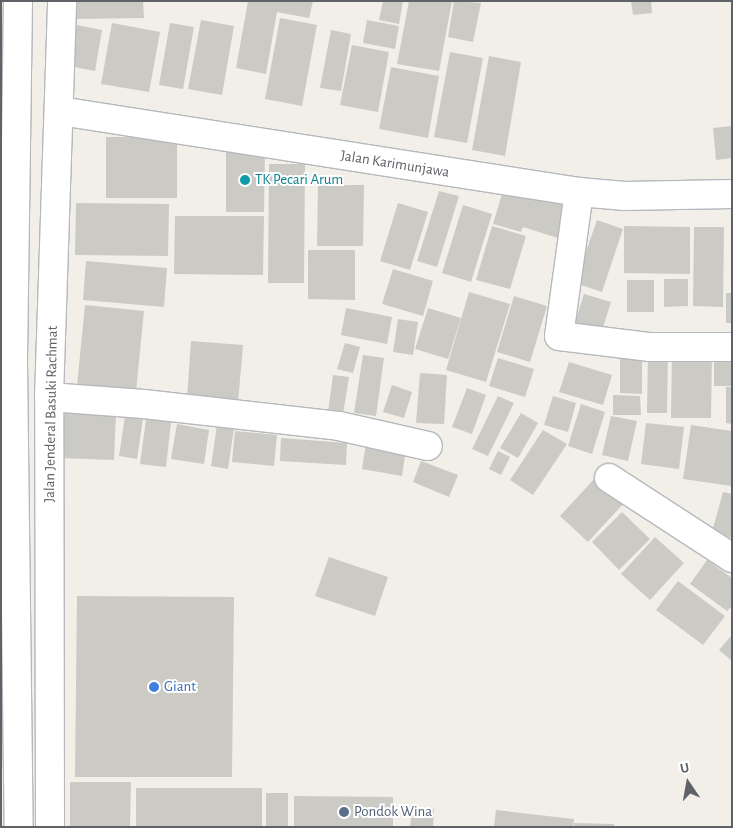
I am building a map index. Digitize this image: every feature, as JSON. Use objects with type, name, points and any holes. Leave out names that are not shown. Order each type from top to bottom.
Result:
[{"type":"main road","points":[[18,1],[9,57],[7,361],[9,611],[19,827]]},
{"type":"main road","name":"Jalan Jenderal Basuki Rachmat","points":[[50,827],[49,397],[60,111],[62,1]]},
{"type":"main road","name":"Jalan Karimunjawa","points":[[60,111],[579,192],[625,196],[732,194]]},
{"type":"main road","points":[[579,192],[559,336],[650,347],[732,347]]},
{"type":"main road","points":[[49,397],[144,404],[339,426],[428,446]]},
{"type":"main road","points":[[609,478],[732,558]]},
{"type":"building","points":[[143,1],[144,18],[76,19],[76,2]]},
{"type":"building","points":[[248,1],[313,1],[309,18],[277,12],[266,74],[236,68]]},
{"type":"building","points":[[383,1],[403,1],[399,24],[379,20]]},
{"type":"building","points":[[409,1],[452,1],[439,71],[397,64]]},
{"type":"building","points":[[454,1],[481,3],[473,42],[448,37]]},
{"type":"building","points":[[631,1],[651,1],[652,13],[633,15]]},
{"type":"building","points":[[280,18],[317,25],[302,106],[265,99]]},
{"type":"building","points":[[201,20],[234,26],[222,95],[188,89]]},
{"type":"building","points":[[367,20],[399,26],[395,49],[363,43]]},
{"type":"building","points":[[112,23],[160,32],[149,92],[101,84]]},
{"type":"building","points":[[170,23],[194,27],[183,89],[159,85]]},
{"type":"building","points":[[77,25],[102,30],[95,71],[69,66]]},
{"type":"building","points":[[331,30],[351,34],[341,91],[320,88]]},
{"type":"building","points":[[352,45],[389,52],[378,112],[340,105]]},
{"type":"building","points":[[450,52],[483,58],[467,143],[434,137]]},
{"type":"building","points":[[489,56],[521,62],[505,156],[472,150]]},
{"type":"building","points":[[391,67],[439,76],[428,138],[379,129]]},
{"type":"building","points":[[732,126],[732,158],[716,160],[713,128]]},
{"type":"building","points":[[106,137],[177,137],[177,198],[106,198]]},
{"type":"building","name":"TK Pecari Arum","points":[[226,148],[265,148],[264,212],[226,212]]},
{"type":"building","points":[[269,164],[305,164],[304,283],[268,283]]},
{"type":"building","points":[[318,185],[364,185],[363,246],[317,246]]},
{"type":"building","points":[[504,187],[572,202],[561,239],[523,227],[521,232],[493,224]]},
{"type":"building","points":[[439,191],[459,196],[437,267],[417,261]]},
{"type":"building","points":[[76,203],[169,204],[168,256],[75,255]]},
{"type":"building","points":[[398,203],[428,212],[410,270],[380,261]]},
{"type":"building","points":[[463,205],[492,214],[471,282],[442,273]]},
{"type":"building","points":[[175,216],[264,216],[263,275],[174,274]]},
{"type":"building","points":[[597,220],[623,229],[602,292],[575,283]]},
{"type":"building","points":[[492,226],[526,236],[510,289],[476,280]]},
{"type":"building","points":[[624,226],[690,227],[690,274],[624,273]]},
{"type":"building","points":[[694,227],[724,227],[723,307],[693,306]]},
{"type":"building","points":[[308,250],[355,250],[355,300],[308,299]]},
{"type":"building","points":[[86,261],[167,268],[164,307],[83,300]]},
{"type":"building","points":[[393,269],[433,281],[423,316],[382,304]]},
{"type":"building","points":[[664,279],[688,279],[688,306],[664,307]]},
{"type":"building","points":[[627,280],[654,280],[654,312],[627,312]]},
{"type":"building","points":[[469,292],[510,304],[486,382],[446,370]]},
{"type":"building","points":[[726,293],[732,293],[731,323],[726,323]]},
{"type":"building","points":[[584,294],[611,302],[599,340],[572,332]]},
{"type":"building","points":[[514,296],[547,306],[530,362],[497,352]]},
{"type":"building","points":[[85,305],[144,311],[136,392],[77,386]]},
{"type":"building","points":[[346,308],[392,317],[387,344],[341,335]]},
{"type":"building","points":[[428,308],[461,318],[448,359],[415,349]]},
{"type":"building","points":[[398,319],[418,322],[413,355],[393,352]]},
{"type":"building","points":[[191,341],[243,345],[238,403],[187,399]]},
{"type":"building","points":[[345,343],[360,347],[353,373],[337,369]]},
{"type":"building","points":[[672,351],[712,351],[711,418],[671,418]]},
{"type":"building","points":[[714,351],[732,351],[732,386],[714,386]]},
{"type":"building","points":[[648,353],[668,354],[667,413],[647,413]]},
{"type":"building","points":[[363,355],[384,358],[376,416],[354,413]]},
{"type":"building","points":[[620,355],[642,355],[642,394],[620,393]]},
{"type":"building","points":[[498,358],[534,369],[525,397],[489,386]]},
{"type":"building","points":[[569,362],[612,375],[603,405],[559,392]]},
{"type":"building","points":[[420,373],[447,375],[444,424],[416,423]]},
{"type":"building","points":[[333,375],[349,377],[343,414],[328,412]]},
{"type":"building","points":[[392,385],[412,392],[404,418],[383,412]]},
{"type":"building","points":[[726,387],[732,387],[732,424],[726,423]]},
{"type":"building","points":[[467,388],[486,395],[472,434],[452,427]]},
{"type":"building","points":[[613,395],[640,396],[641,415],[613,415]]},
{"type":"building","points":[[498,396],[514,403],[488,456],[472,449]]},
{"type":"building","points":[[553,396],[576,403],[568,432],[544,425]]},
{"type":"building","points":[[581,404],[605,412],[592,454],[568,446]]},
{"type":"building","points":[[63,411],[116,414],[114,460],[60,458]]},
{"type":"building","points":[[521,413],[538,423],[518,458],[500,448]]},
{"type":"building","points":[[125,416],[143,419],[137,459],[119,456]]},
{"type":"building","points":[[611,416],[637,421],[628,461],[602,455]]},
{"type":"building","points":[[146,419],[171,422],[166,467],[140,464]]},
{"type":"building","points":[[646,423],[684,427],[679,469],[641,464]]},
{"type":"building","points":[[177,424],[209,430],[204,464],[171,459]]},
{"type":"building","points":[[217,425],[234,428],[228,469],[211,466]]},
{"type":"building","points":[[691,425],[732,431],[732,486],[683,479]]},
{"type":"building","points":[[543,430],[567,444],[533,495],[510,480]]},
{"type":"building","points":[[235,431],[277,435],[274,466],[232,462]]},
{"type":"building","points":[[281,438],[347,443],[346,465],[280,461]]},
{"type":"building","points":[[366,443],[406,449],[402,476],[362,469]]},
{"type":"building","points":[[498,451],[510,457],[501,475],[489,469]]},
{"type":"building","points":[[421,461],[458,475],[449,497],[413,482]]},
{"type":"building","points":[[596,477],[624,503],[588,542],[560,516]]},
{"type":"building","points":[[723,492],[732,494],[732,538],[712,532]]},
{"type":"building","points":[[622,512],[650,539],[619,570],[592,542]]},
{"type":"building","points":[[655,537],[684,563],[650,600],[621,574]]},
{"type":"building","points":[[329,557],[388,577],[375,616],[315,596]]},
{"type":"building","points":[[707,560],[732,578],[732,606],[727,611],[690,584]]},
{"type":"building","points":[[678,581],[725,616],[703,645],[656,610]]},
{"type":"building","name":"Giant","points":[[77,596],[234,597],[232,777],[75,777]]},
{"type":"building","points":[[732,635],[732,661],[719,650]]},
{"type":"building","points":[[70,782],[131,782],[130,827],[70,827]]},
{"type":"building","points":[[136,788],[262,788],[262,827],[136,827]]},
{"type":"building","points":[[266,793],[288,793],[288,827],[266,827]]},
{"type":"building","name":"Pondok Wina","points":[[294,796],[393,797],[393,827],[294,827]]},
{"type":"building","points":[[412,807],[434,809],[433,827],[410,827]]},
{"type":"building","points":[[496,810],[574,819],[573,827],[494,827]]},
{"type":"building","points":[[574,823],[614,824],[614,827],[574,827]]},
{"type":"place","name":"TK Pecari Arum","points":[[245,180]]},
{"type":"place","name":"Giant","points":[[154,687]]},
{"type":"place","name":"Pondok Wina","points":[[344,812]]}]
